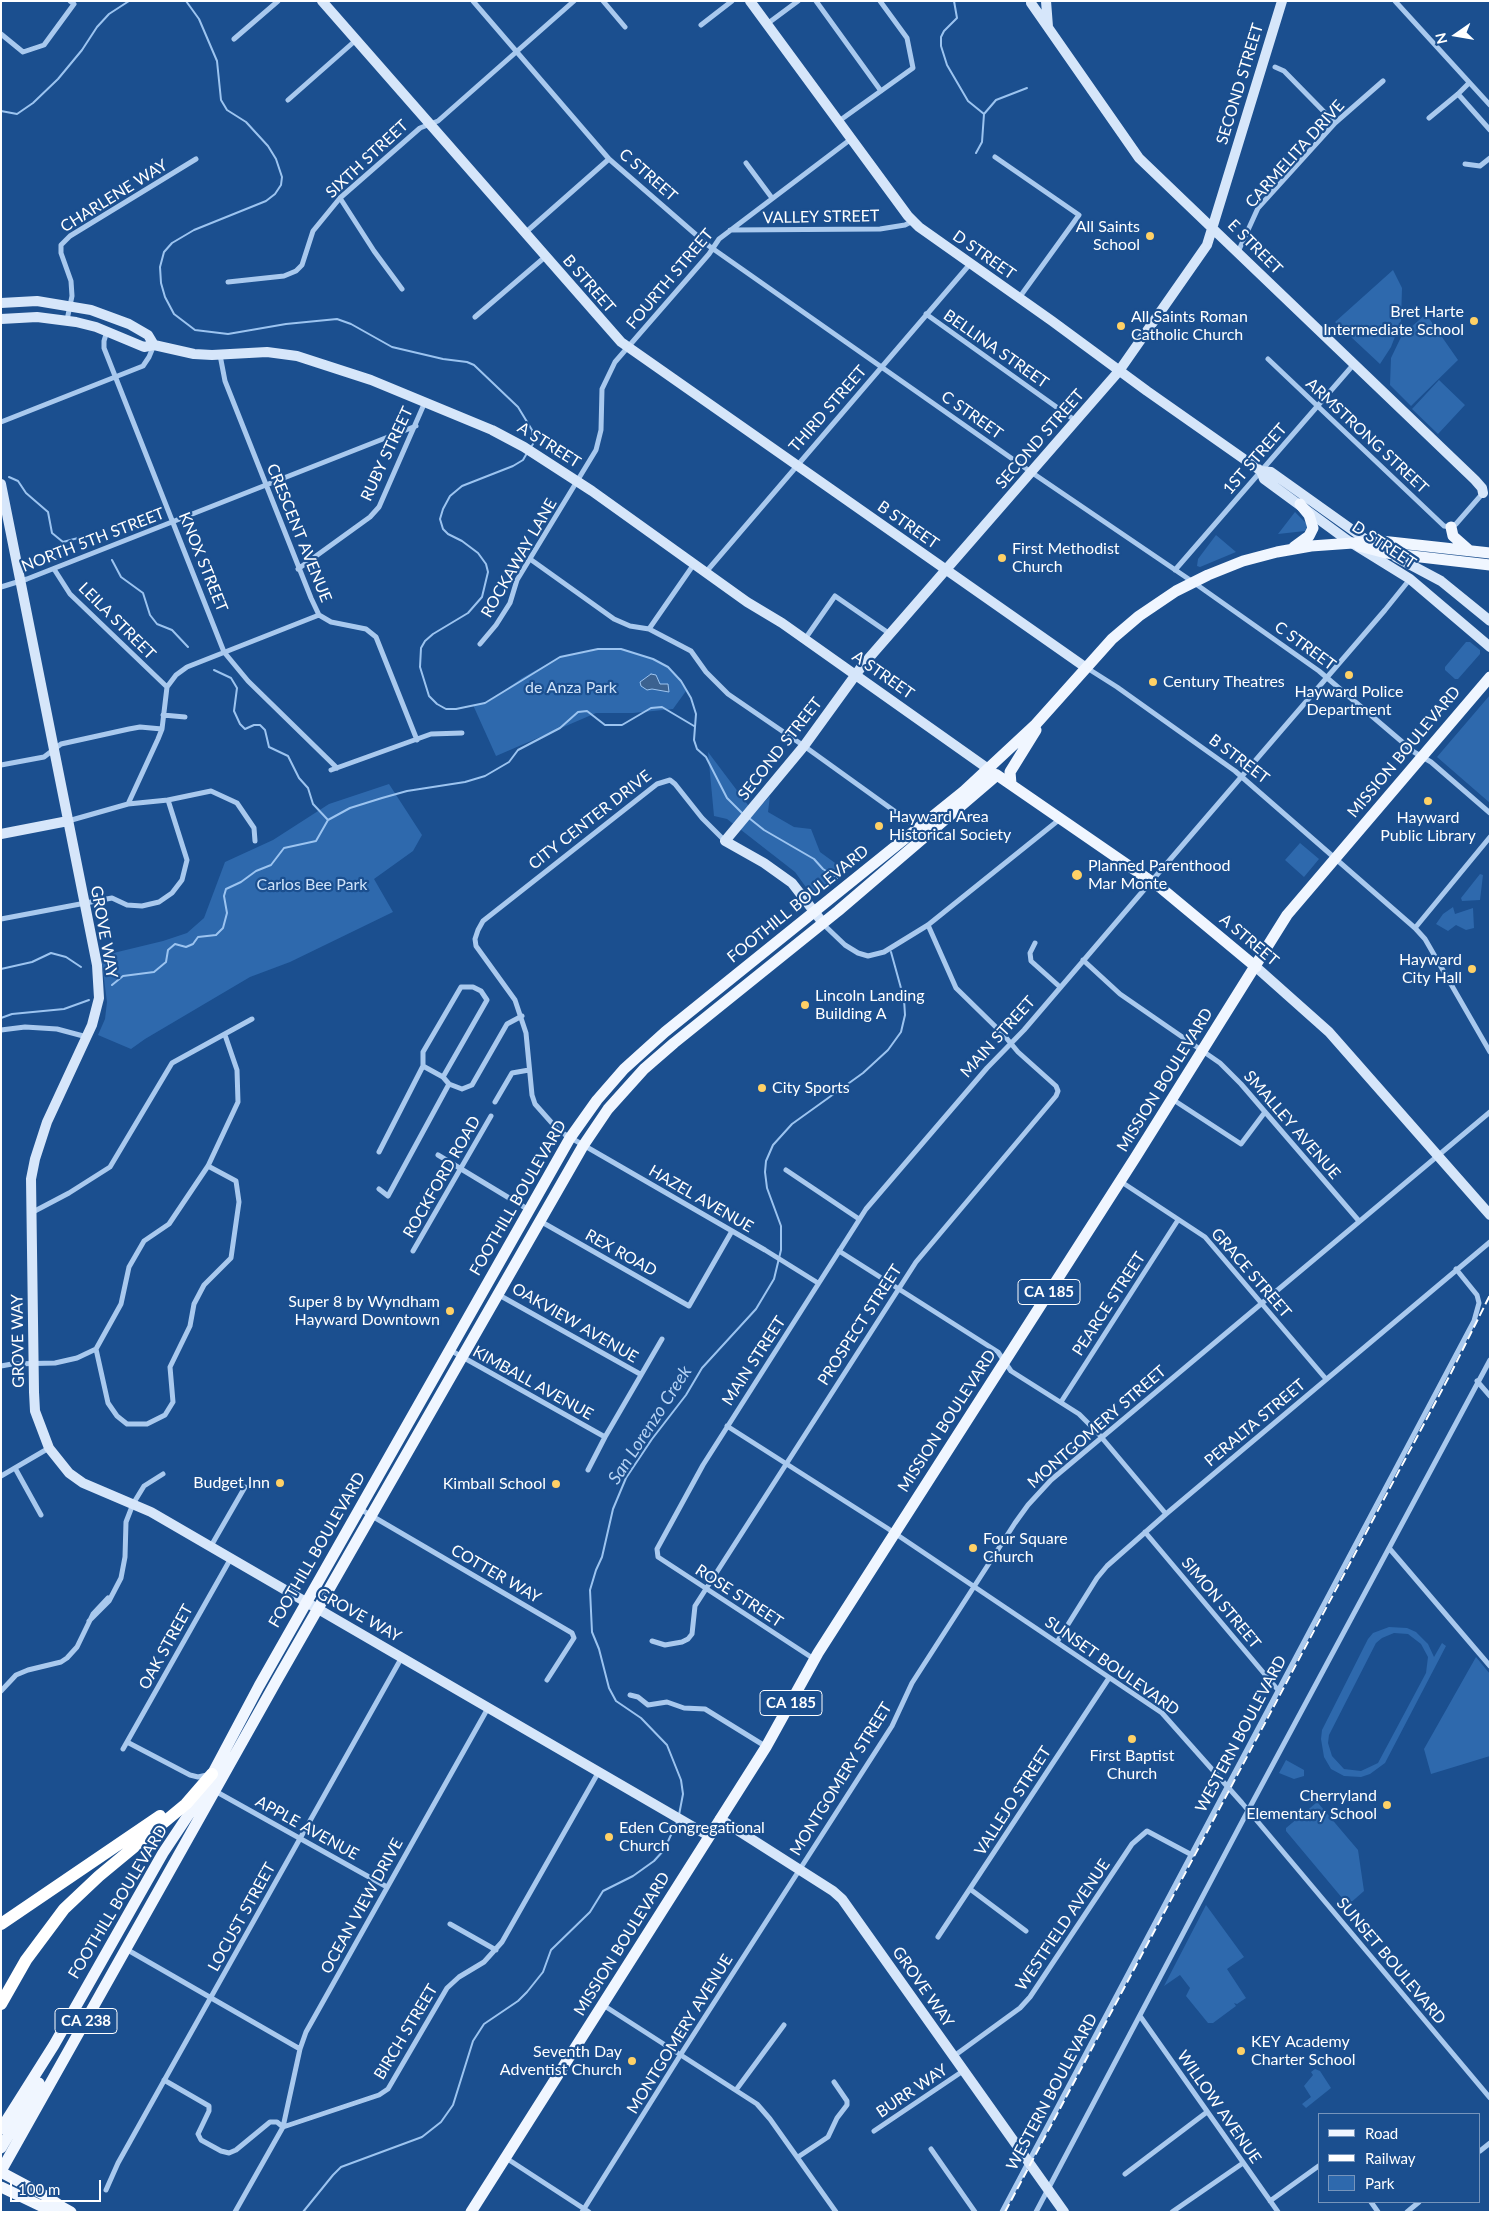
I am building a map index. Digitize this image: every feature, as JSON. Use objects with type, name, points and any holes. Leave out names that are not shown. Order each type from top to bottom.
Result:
[{"type":"highway","points":[[1,1924],[181,1802],[212,1774]]},
{"type":"highway","points":[[1,2004],[26,1960],[64,1909],[99,1876],[186,1804],[212,1774]]},
{"type":"highway","points":[[1,1916],[106,1853]]},
{"type":"main road","name":"B STREET","points":[[322,1],[608,329],[628,348],[1085,667]]},
{"type":"main road","name":"D STREET","points":[[750,1],[912,221],[1261,471],[1271,472],[1367,542],[1437,578],[1490,621]]},
{"type":"main road","points":[[1030,2],[1042,1]]},
{"type":"main road","points":[[1046,1],[1048,28]]},
{"type":"main road","name":"SECOND STREET","points":[[725,841],[804,746],[855,674],[891,635],[1119,371],[1207,244],[1282,1]]},
{"type":"main road","name":"E STREET","points":[[1030,2],[1139,158],[1213,227],[1482,488],[1483,493]]},
{"type":"main road","points":[[1,303],[37,301],[71,305],[129,324],[148,335],[154,345]]},
{"type":"main road","name":"A STREET","points":[[1,319],[37,317],[67,320],[107,331],[144,347],[154,345],[194,354],[220,355],[267,352],[297,356],[348,371],[426,402],[492,430],[524,447],[805,639],[992,772],[1152,882],[1256,967],[1329,1032],[1490,1215]]},
{"type":"main road","name":"D STREET","points":[[1261,471],[1264,479],[1352,544],[1410,579],[1490,647]]},
{"type":"main road","name":"GROVE WAY","points":[[1,484],[97,965],[99,998],[96,1016],[47,1122],[35,1159],[31,1179],[30,1214],[35,1411],[49,1448],[69,1473],[83,1483],[133,1504],[211,1546],[709,1836]]},
{"type":"main road","points":[[1291,549],[1309,536],[1313,528],[1309,515],[1300,504]]},
{"type":"main road","points":[[1451,527],[1453,536],[1470,551]]},
{"type":"main road","name":"FOOTHILL BOULEVARD","points":[[1,2171],[170,1870],[583,1146],[608,1109],[644,1069],[823,924],[992,772],[1085,667],[1132,621],[1162,600],[1193,582],[1243,561],[1291,549],[1387,541],[1490,553]]},
{"type":"main road","name":"FOOTHILL BOULEVARD","points":[[1352,544],[1386,553],[1490,565]]},
{"type":"main road","name":"MISSION BOULEVARD","points":[[472,2212],[766,1747],[815,1659],[1293,907],[1490,677]]},
{"type":"main road","points":[[1011,784],[1010,772],[1047,711]]},
{"type":"main road","name":"FOOTHILL BOULEVARD","points":[[1,2148],[39,2083],[44,2062],[163,1853],[191,1814],[259,1686],[570,1138],[606,1088],[644,1049],[918,828],[992,772]]},
{"type":"main road","points":[[1,834],[68,821]]},
{"type":"main road","name":"CITY CENTER DRIVE","points":[[725,841],[764,863],[792,883],[823,924]]},
{"type":"main road","name":"GROVE WAY","points":[[720,1819],[833,1891],[845,1903],[1064,2212]]},
{"type":"main road","points":[[1,2129],[44,2062]]},
{"type":"main road","points":[[1,2171],[51,2198],[63,2210]]},
{"type":"main road","points":[[1,2187],[47,2208],[63,2210]]},
{"type":"street","points":[[1,34],[23,52],[44,45],[74,4],[70,1]]},
{"type":"street","points":[[234,39],[278,1]]},
{"type":"street","name":"C STREET","points":[[473,1],[609,159],[713,248],[1031,472],[1176,570],[1327,678],[1422,757],[1431,762],[1490,813]]},
{"type":"street","name":"SIXTH STREET","points":[[228,282],[284,276],[296,271],[302,265],[314,231],[340,198],[420,128],[438,121],[574,1]]},
{"type":"street","points":[[603,1],[626,27]]},
{"type":"street","points":[[701,25],[732,1]]},
{"type":"street","points":[[767,24],[798,1]]},
{"type":"street","points":[[816,1],[881,91]]},
{"type":"street","points":[[838,122],[913,68],[907,38],[880,1]]},
{"type":"street","points":[[1395,1],[1490,105]]},
{"type":"street","points":[[288,100],[356,40]]},
{"type":"street","points":[[1275,67],[1284,71],[1335,123]]},
{"type":"street","name":"CARMELITA DRIVE","points":[[1238,252],[1258,208],[1335,123],[1383,81]]},
{"type":"street","points":[[1429,118],[1469,83]]},
{"type":"street","points":[[1458,94],[1490,130]]},
{"type":"street","name":"FOURTH STREET","points":[[577,482],[598,446],[601,430],[601,395],[611,368],[728,230],[851,139]]},
{"type":"street","points":[[995,157],[1079,215],[1019,298]]},
{"type":"street","points":[[1465,164],[1480,166],[1490,158]]},
{"type":"street","name":"CHARLENE WAY","points":[[67,320],[71,305],[71,281],[61,253],[61,245],[70,236],[196,159]]},
{"type":"street","points":[[525,233],[609,159]]},
{"type":"street","points":[[746,163],[772,198]]},
{"type":"street","points":[[340,198],[402,289]]},
{"type":"street","name":"VALLEY STREET","points":[[728,230],[880,229],[906,225],[912,221]]},
{"type":"street","points":[[475,317],[545,257]]},
{"type":"street","name":"THIRD STREET","points":[[706,572],[970,264]]},
{"type":"street","name":"BELLINA STREET","points":[[926,314],[1076,421]]},
{"type":"street","name":"KNOX STREET","points":[[107,331],[104,348],[224,652],[248,681],[337,768]]},
{"type":"street","points":[[1,422],[143,366],[154,345]]},
{"type":"street","name":"CRESCENT AVENUE","points":[[220,355],[225,381],[298,569],[319,615],[331,622],[366,629],[376,636],[417,740]]},
{"type":"street","name":"ARMSTRONG STREET","points":[[1268,358],[1438,522],[1444,526],[1451,527]]},
{"type":"street","name":"1ST STREET","points":[[1176,570],[1354,364]]},
{"type":"street","name":"RUBY STREET","points":[[298,569],[370,517],[379,507],[426,402]]},
{"type":"street","name":"NORTH 5TH STREET","points":[[1,587],[54,569],[416,426]]},
{"type":"street","name":"ROCKAWAY LANE","points":[[480,644],[510,604],[517,580],[577,482]]},
{"type":"street","points":[[1451,527],[1456,524],[1483,493]]},
{"type":"street","points":[[530,559],[614,619],[630,626],[649,629],[691,651],[706,672],[728,694],[918,828]]},
{"type":"street","points":[[649,629],[694,564]]},
{"type":"street","name":"LEILA STREET","points":[[54,569],[70,594],[167,687]]},
{"type":"street","name":"MAIN STREET","points":[[657,1549],[703,1465],[859,1219],[1010,1042],[1024,1030],[1152,882],[1410,579]]},
{"type":"street","points":[[805,639],[835,596],[891,635]]},
{"type":"street","points":[[128,804],[162,729],[167,687],[176,675],[187,667],[319,615]]},
{"type":"street","name":"B STREET","points":[[1085,667],[1138,702],[1242,777],[1415,928],[1425,939],[1490,1052]]},
{"type":"street","points":[[163,715],[185,717]]},
{"type":"street","points":[[1,765],[44,757],[61,744],[135,728],[162,729]]},
{"type":"street","points":[[330,770],[431,734],[462,733]]},
{"type":"street","name":"CITY CENTER DRIVE","points":[[570,1138],[558,1131],[536,1104],[532,1095],[526,1033],[522,1016],[515,1000],[476,946],[475,939],[478,930],[483,921],[536,881],[649,789],[666,781],[670,780],[675,784],[702,818],[725,841]]},
{"type":"street","points":[[68,821],[128,804],[168,800],[211,791],[237,803],[254,828],[255,842]]},
{"type":"street","points":[[1,919],[112,898],[127,905],[142,906],[159,902],[172,893],[182,880],[187,860],[168,800]]},
{"type":"street","name":"CITY CENTER DRIVE","points":[[823,924],[844,945],[858,953],[868,956],[884,952],[928,925],[1061,819]]},
{"type":"street","points":[[1415,928],[1490,837]]},
{"type":"street","points":[[928,925],[956,988],[1010,1042]]},
{"type":"street","points":[[1035,944],[1030,953],[1031,961],[1060,987]]},
{"type":"street","name":"SMALLEY AVENUE","points":[[1083,960],[1120,994],[1220,1063],[1359,1221]]},
{"type":"street","points":[[380,1152],[422,1066],[423,1052],[462,986],[481,990],[487,1000],[443,1077]]},
{"type":"street","points":[[422,1066],[443,1077],[449,1084],[462,1089],[472,1085],[507,1024],[522,1016]]},
{"type":"street","points":[[30,1214],[69,1193],[110,1167],[172,1063],[252,1019]]},
{"type":"street","points":[[1,1030],[25,1027],[57,1029],[87,1037]]},
{"type":"street","points":[[1,1366],[55,1363],[77,1358],[96,1349],[121,1304],[129,1267],[144,1241],[169,1224],[208,1166],[238,1102],[237,1070],[225,1035]]},
{"type":"street","name":"PROSPECT STREET","points":[[652,1641],[665,1644],[688,1639],[692,1634],[695,1606],[916,1262],[1056,1096],[1058,1091],[1056,1086],[1018,1052],[1010,1042]]},
{"type":"street","points":[[495,1102],[512,1073],[529,1070]]},
{"type":"street","points":[[379,1189],[388,1196],[449,1084]]},
{"type":"street","points":[[1172,1099],[1241,1144],[1265,1112]]},
{"type":"street","name":"MONTGOMERY STREET","points":[[800,1870],[892,1726],[912,1683],[1014,1523],[1032,1500],[1051,1480],[1490,1112]]},
{"type":"street","name":"ROCKFORD ROAD","points":[[413,1251],[492,1116]]},
{"type":"street","name":"HAZEL AVENUE","points":[[570,1138],[796,1268],[818,1283]]},
{"type":"street","points":[[438,1155],[530,1210]]},
{"type":"street","points":[[96,1349],[108,1403],[117,1416],[127,1424],[147,1424],[165,1415],[173,1402],[170,1368],[190,1326],[194,1304],[204,1285],[231,1258],[239,1202],[236,1181],[208,1166]]},
{"type":"street","points":[[786,1170],[859,1219]]},
{"type":"street","name":"GRACE STREET","points":[[1120,1181],[1205,1237],[1326,1379]]},
{"type":"street","name":"PEARCE STREET","points":[[1061,1402],[1178,1220]]},
{"type":"street","name":"REX ROAD","points":[[540,1221],[689,1306],[732,1231]]},
{"type":"street","name":"PERALTA STREET","points":[[1057,1642],[1102,1572],[1145,1532],[1490,1242]]},
{"type":"street","points":[[839,1251],[998,1352],[1011,1371],[1079,1414],[1102,1437],[1166,1514]]},
{"type":"street","name":"WESTERN BOULEVARD","points":[[1002,2212],[1474,1321],[1479,1303],[1477,1295],[1456,1270]]},
{"type":"street","name":"OAKVIEW AVENUE","points":[[498,1294],[640,1374]]},
{"type":"street","points":[[588,1470],[640,1374],[662,1339]]},
{"type":"street","name":"KIMBALL AVENUE","points":[[450,1350],[605,1437]]},
{"type":"street","points":[[1036,2212],[1477,1381],[1490,1360]]},
{"type":"street","points":[[1477,1381],[1490,1396]]},
{"type":"street","name":"SUNSET BOULEVARD","points":[[727,1426],[894,1534],[1162,1713],[1248,1811],[1490,2098]]},
{"type":"street","points":[[1,1476],[49,1448]]},
{"type":"street","points":[[15,1468],[41,1514]]},
{"type":"street","points":[[1,1690],[16,1675],[37,1667],[61,1662],[77,1647],[96,1609],[112,1595],[118,1585],[123,1568],[126,1522],[133,1504],[144,1486],[163,1474]]},
{"type":"street","points":[[211,1546],[245,1487]]},
{"type":"street","name":"COTTER WAY","points":[[360,1509],[572,1633],[574,1638],[547,1680]]},
{"type":"street","name":"SIMON STREET","points":[[1145,1532],[1278,1690]]},
{"type":"street","points":[[1389,1548],[1489,1665]]},
{"type":"street","name":"ROSE STREET","points":[[657,1549],[656,1554],[660,1560],[815,1659]]},
{"type":"street","name":"OAK STREET","points":[[123,1749],[231,1558]]},
{"type":"street","name":"LOCUST STREET","points":[[106,2190],[118,2163],[164,2080],[403,1657]]},
{"type":"street","name":"VALLEJO STREET","points":[[938,1937],[1109,1678]]},
{"type":"street","points":[[630,1695],[638,1697],[648,1705],[667,1702],[684,1708],[705,1709],[766,1747]]},
{"type":"street","name":"OCEAN VIEW DRIVE","points":[[283,2127],[300,2049],[306,2032],[488,1708]]},
{"type":"street","points":[[128,1742],[190,1775],[201,1777],[212,1774]]},
{"type":"street","name":"BIRCH STREET","points":[[164,2080],[209,2106],[209,2111],[198,2134],[201,2140],[221,2152],[229,2153],[236,2150],[270,2122],[277,2122],[283,2127],[379,2094],[388,2089],[447,1988],[459,1977],[484,1962],[496,1950],[598,1772]]},
{"type":"street","name":"APPLE AVENUE","points":[[215,1791],[387,1887]]},
{"type":"street","name":"WESTFIELD AVENUE","points":[[953,2056],[1020,2008],[1030,1998],[1132,1844],[1148,1831],[1192,1855]]},
{"type":"street","name":"MONTGOMERY AVENUE","points":[[585,2211],[681,2054],[800,1870]]},
{"type":"street","points":[[970,1889],[1026,1931]]},
{"type":"street","points":[[450,1924],[496,1950]]},
{"type":"street","points":[[126,1950],[300,2049]]},
{"type":"street","points":[[603,2005],[751,2099],[766,2114],[836,2212]]},
{"type":"street","name":"WILLOW AVENUE","points":[[1140,2016],[1278,2212]]},
{"type":"street","points":[[736,2090],[784,2025]]},
{"type":"street","name":"BURR WAY","points":[[874,2131],[963,2071]]},
{"type":"street","points":[[798,2157],[828,2137],[837,2118],[847,2105],[847,2101],[834,2082]]},
{"type":"street","points":[[1125,2174],[1207,2112]]},
{"type":"street","points":[[235,2212],[283,2127]]},
{"type":"street","points":[[931,2149],[975,2212]]},
{"type":"street","points":[[505,2158],[585,2211]]},
{"type":"street","points":[[1172,2212],[1243,2163]]},
{"type":"street","points":[[1270,2201],[1318,2166]]},
{"type":"street","points":[[1408,2212],[1418,2203]]},
{"type":"green space","points":[[1393,270],[1402,288],[1401,321],[1391,347],[1380,364],[1335,322]]},
{"type":"green space","points":[[1426,314],[1458,360],[1411,406],[1390,385],[1391,358],[1402,335]]},
{"type":"green space","points":[[1439,380],[1465,405],[1438,434],[1412,409]]},
{"type":"green space","points":[[1295,512],[1308,525],[1305,531],[1278,534]]},
{"type":"green space","points":[[1216,535],[1236,552],[1200,567],[1197,566],[1198,559]]},
{"type":"green space","points":[[1466,642],[1470,642],[1480,650],[1480,654],[1458,679],[1455,679],[1445,670],[1445,667]]},
{"type":"green space","name":"de Anza Park","points":[[603,649],[621,649],[661,662],[676,674],[686,691],[673,709],[633,713],[596,713],[496,756],[473,705],[488,702],[522,678],[560,657]]},
{"type":"green space","points":[[1490,695],[1490,803],[1437,757]]},
{"type":"green space","points":[[708,752],[754,813],[770,796],[768,812],[794,827],[811,829],[820,852],[846,871],[816,894],[808,890],[795,872],[727,819],[714,816]]},
{"type":"green space","name":"Carlos Bee Park","points":[[389,784],[422,835],[413,851],[374,879],[393,912],[290,962],[250,977],[131,1049],[98,1035],[105,1019],[107,1002],[101,956],[163,941],[187,933],[204,918],[225,862],[273,840],[329,804]]},
{"type":"green space","points":[[1300,843],[1319,859],[1304,877],[1285,860]]},
{"type":"green space","points":[[1480,874],[1483,875],[1480,900],[1462,901],[1461,898]]},
{"type":"green space","points":[[1453,907],[1455,914],[1473,908],[1474,928],[1466,930],[1456,925],[1448,931],[1436,924],[1443,914]]},
{"type":"green space","points":[[1389,1627],[1407,1628],[1416,1632],[1428,1644],[1434,1657],[1442,1643],[1446,1646],[1385,1763],[1370,1774],[1361,1777],[1344,1776],[1331,1769],[1324,1757],[1321,1739],[1322,1730],[1368,1639],[1373,1633]],"holes":[[[1394,1633],[1408,1634],[1421,1644],[1428,1657],[1426,1673],[1378,1763],[1361,1771],[1344,1769],[1332,1756],[1328,1743],[1329,1735],[1376,1643]]]},
{"type":"green space","points":[[1476,1657],[1490,1674],[1490,1756],[1431,1774],[1424,1749]]},
{"type":"green space","points":[[1286,1760],[1304,1770],[1304,1776],[1294,1779],[1279,1773]]},
{"type":"green space","points":[[1316,1803],[1358,1850],[1364,1891],[1348,1905],[1286,1831],[1286,1828]]},
{"type":"green space","points":[[1206,1905],[1244,1957],[1227,1969],[1246,1998],[1237,2004],[1234,2003],[1236,2006],[1213,2023],[1208,2023],[1186,1996],[1190,1988],[1180,1975],[1164,1986]]},
{"type":"green space","points":[[1315,2069],[1320,2071],[1331,2088],[1306,2108],[1302,2104],[1311,2097],[1304,2086],[1313,2075],[1311,2072]]},
{"type":"shaded area","points":[[651,674],[656,675],[660,684],[668,684],[669,692],[647,690],[641,686],[640,682]]},
{"type":"waterway","name":"San Lorenzo Creek","points":[[1,111],[17,114],[33,103],[58,79],[109,14],[129,1]]},
{"type":"waterway","name":"San Lorenzo Creek","points":[[186,1],[199,19],[217,61],[221,100],[227,110],[246,122],[268,146],[276,159],[282,177],[281,185],[275,194],[266,201],[194,230],[172,243],[164,252],[160,267],[161,283],[165,297],[174,314],[195,330],[228,334],[286,324],[337,319],[351,324],[392,347],[443,359],[467,362],[474,365],[518,407],[532,430],[533,444],[531,447]]},
{"type":"waterway","points":[[954,1],[957,18],[944,31],[941,37],[941,46],[947,65],[968,101],[984,114],[982,142],[976,153]]},
{"type":"waterway","points":[[984,114],[996,100],[1027,88]]},
{"type":"waterway","name":"San Lorenzo Creek","points":[[527,453],[523,460],[513,466],[462,486],[450,496],[443,509],[440,519],[443,529],[478,553],[486,564],[488,572],[482,597],[468,613],[433,634],[425,641],[421,648],[420,667],[429,696],[446,709],[456,709],[485,703],[560,657],[598,649],[621,649],[653,659],[668,667],[681,681],[691,698],[696,714],[694,740],[697,749],[706,757],[727,798],[743,814]]},
{"type":"waterway","points":[[9,477],[18,481],[26,493],[48,512],[52,533],[63,542],[93,534],[99,535]]},
{"type":"waterway","points":[[112,560],[121,577],[143,593],[150,615],[157,624],[172,630],[188,647]]},
{"type":"waterway","points":[[214,670],[231,678],[237,688],[234,711],[240,724],[245,729],[254,725],[260,725],[265,730],[269,747],[288,756],[299,778],[308,788],[313,804],[328,820]]},
{"type":"waterway","points":[[328,820],[350,808],[382,798],[407,791],[465,782],[485,776],[509,762],[518,750],[560,728],[578,712],[587,711],[605,725],[622,725],[651,708],[662,707],[694,726]]},
{"type":"waterway","name":"San Lorenzo Creek","points":[[749,818],[764,830],[814,859],[823,869],[837,878]]},
{"type":"waterway","points":[[112,985],[123,976],[154,972],[166,962],[168,950],[175,944],[186,947],[193,944],[198,937],[216,935],[223,928],[227,913],[224,896],[226,889],[241,882],[256,871],[271,865],[284,848],[316,841],[328,820]]},
{"type":"waterway","name":"San Lorenzo Creek","points":[[679,1815],[683,1794],[681,1780],[667,1745],[641,1718],[616,1701],[609,1688],[599,1649],[592,1632],[590,1590],[602,1557],[613,1509],[626,1478],[652,1439],[686,1395],[702,1368],[756,1309],[774,1279],[781,1250],[781,1226],[767,1188],[765,1172],[766,1161],[773,1145],[792,1124],[863,1073],[888,1050],[901,1032],[905,1015],[904,999],[891,952]]},
{"type":"waterway","points":[[1,969],[32,962],[51,953],[66,957],[81,967]]},
{"type":"waterway","points":[[1,1018],[12,1014],[64,1009],[89,1000]]},
{"type":"waterway","name":"San Lorenzo Creek","points":[[303,2212],[341,2167],[422,2137],[441,2122],[453,2105],[473,2041],[484,2024],[518,2001],[527,1992],[543,1972],[551,1950],[590,1912],[603,1891],[633,1876],[654,1861],[664,1850],[677,1822]]},
{"type":"railway","points":[[1005,2212],[1451,1373],[1490,1295]]},
{"type":"place","name":"All Saints School","points":[[1150,236]]},
{"type":"place","name":"Bret Harte Intermediate School","points":[[1474,321]]},
{"type":"place","name":"All Saints Roman Catholic Church","points":[[1121,326]]},
{"type":"place","name":"First Methodist Church","points":[[1002,558]]},
{"type":"place","name":"Hayward Police Department","points":[[1349,675]]},
{"type":"place","name":"Century Theatres","points":[[1153,682]]},
{"type":"place","name":"Hayward Public Library","points":[[1428,801]]},
{"type":"place","name":"Hayward Area Historical Society","points":[[879,826]]},
{"type":"place","name":"Planned Parenthood Mar Monte","points":[[1077,875]]},
{"type":"place","name":"Hayward City Hall","points":[[1472,969]]},
{"type":"place","name":"Lincoln Landing Building A","points":[[805,1005]]},
{"type":"place","name":"City Sports","points":[[762,1088]]},
{"type":"place","name":"Super 8 by Wyndham Hayward Downtown","points":[[450,1311]]},
{"type":"place","name":"Budget Inn","points":[[280,1483]]},
{"type":"place","name":"Kimball School","points":[[556,1484]]},
{"type":"place","name":"Four Square Church","points":[[973,1548]]},
{"type":"place","name":"First Baptist Church","points":[[1132,1739]]},
{"type":"place","name":"Cherryland Elementary School","points":[[1387,1805]]},
{"type":"place","name":"Eden Congregational Church","points":[[609,1837]]},
{"type":"place","name":"KEY Academy Charter School","points":[[1241,2051]]},
{"type":"place","name":"Seventh Day Adventist Church","points":[[632,2061]]}]
